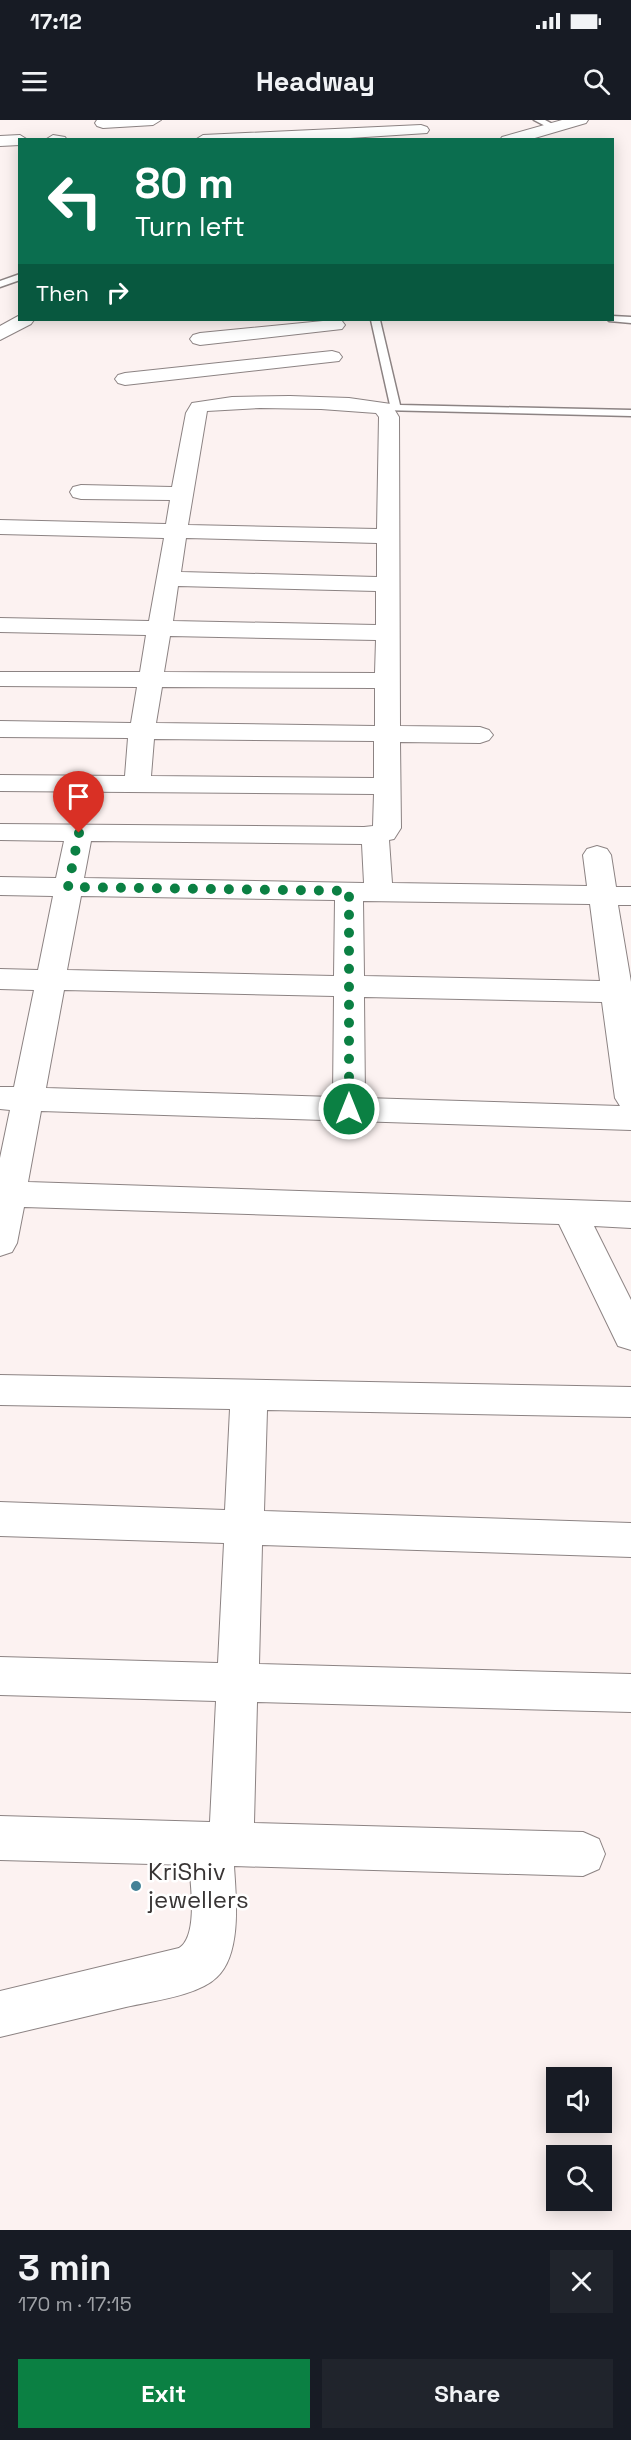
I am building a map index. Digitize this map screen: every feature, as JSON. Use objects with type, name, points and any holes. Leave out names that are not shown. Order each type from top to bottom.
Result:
[{"type":"street","points":[[103,138],[103,121],[153,120]]},
{"type":"street","points":[[515,138],[580,120]]},
{"type":"street","points":[[223,138],[284,132],[421,130]]},
{"type":"street","points":[[0,141],[18,140]]},
{"type":"street","points":[[0,334],[22,321]]},
{"type":"street","points":[[200,339],[251,327],[335,325]]},
{"type":"street","points":[[251,327],[283,403]]},
{"type":"street","points":[[125,379],[332,357]]},
{"type":"street","points":[[0,832],[375,836],[384,833],[387,828],[390,408],[362,403],[215,403],[199,407],[196,413],[142,731],[137,784]]},
{"type":"street","points":[[81,492],[182,494]]},
{"type":"street","points":[[0,527],[388,536]]},
{"type":"street","points":[[168,579],[388,584]]},
{"type":"street","points":[[0,625],[388,633]]},
{"type":"street","points":[[0,679],[387,681]]},
{"type":"street","points":[[0,729],[480,735]]},
{"type":"street","points":[[0,783],[387,786]]},
{"type":"street","points":[[0,1243],[14,1098],[51,980],[79,833]]},
{"type":"street","points":[[375,836],[379,892]]},
{"type":"street","points":[[597,855],[617,896],[631,1098]]},
{"type":"street","points":[[0,886],[617,896]]},
{"type":"street","points":[[349,891],[349,1109]]},
{"type":"street","points":[[0,979],[623,992]]},
{"type":"street","points":[[14,1098],[631,1118]]},
{"type":"street","points":[[5,1194],[631,1215]]},
{"type":"street","points":[[570,1212],[631,1336]]},
{"type":"street","points":[[0,1390],[631,1402]]},
{"type":"street","points":[[0,2014],[185,1970],[202,1960],[210,1945],[237,1682],[249,1394]]},
{"type":"street","points":[[0,1519],[631,1540]]},
{"type":"street","points":[[0,1676],[237,1682],[630,1700]]},
{"type":"street","points":[[0,1838],[583,1854]]},
{"type":"lane","points":[[538,120],[554,127]]},
{"type":"lane","points":[[0,285],[18,278]]},
{"type":"lane","points":[[614,319],[631,320]]},
{"type":"lane","points":[[375,321],[390,408],[631,413]]},
{"type":"place","name":"KriShiv jewellers","points":[[136,1886]]},
{"type":"route","points":[[79,833],[68,887],[349,891],[349,1109]]}]
